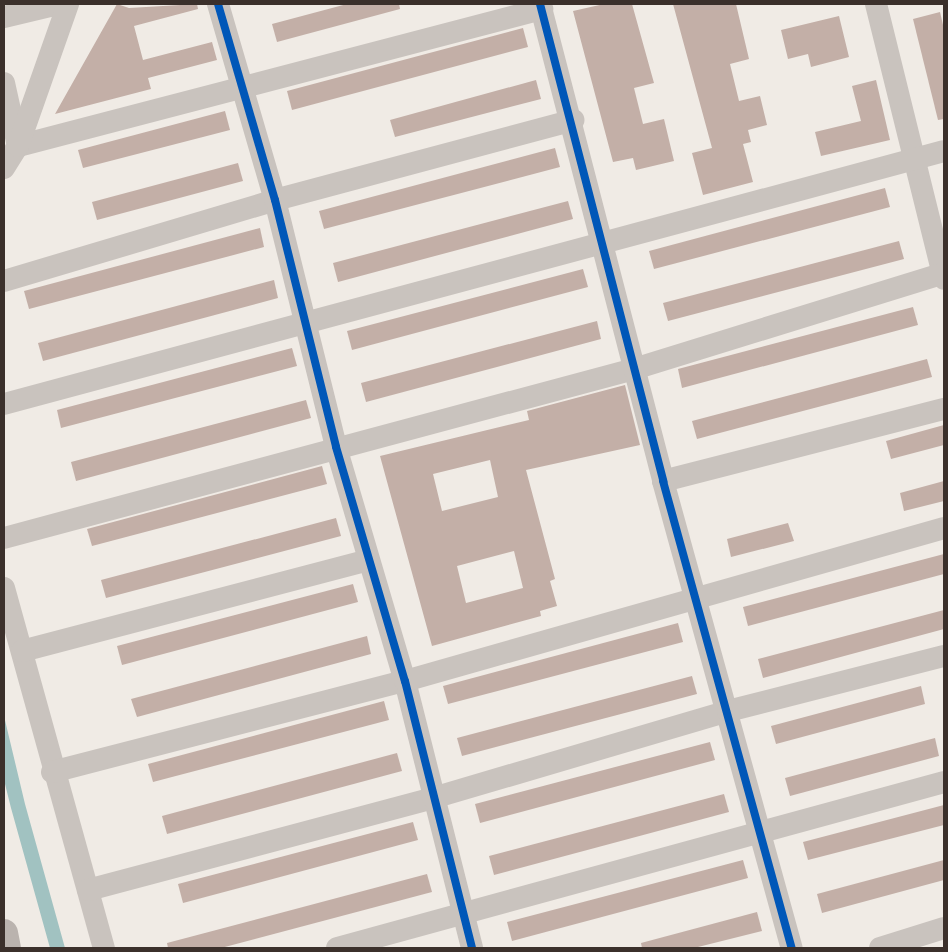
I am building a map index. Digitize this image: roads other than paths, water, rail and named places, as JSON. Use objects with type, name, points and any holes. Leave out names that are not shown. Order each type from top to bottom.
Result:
[{"type":"main road","points":[[4,933],[7,948]]},
{"type":"street","points":[[4,17],[59,4]]},
{"type":"street","points":[[4,168],[18,146],[68,4]]},
{"type":"street","points":[[218,4],[274,200],[336,447],[405,681],[472,948]]},
{"type":"street","points":[[4,538],[336,447],[634,369],[944,275],[876,4]]},
{"type":"street","points":[[18,146],[541,6],[605,243],[634,369],[663,481],[698,594],[792,948]]},
{"type":"street","points":[[4,83],[18,146]]},
{"type":"street","points":[[4,281],[274,200],[573,120]]},
{"type":"street","points":[[4,404],[944,151]]},
{"type":"street","points":[[663,481],[944,408]]},
{"type":"street","points":[[52,772],[405,681],[698,594],[944,528]]},
{"type":"street","points":[[22,651],[368,560]]},
{"type":"street","points":[[4,588],[22,651],[52,772],[104,948]]},
{"type":"street","points":[[88,890],[433,798],[728,710],[944,656]]},
{"type":"street","points":[[337,948],[944,782]]},
{"type":"street","points":[[880,948],[944,928]]},
{"type":"water","points":[[4,716],[25,804],[65,948],[50,948],[11,808],[4,780]]}]
